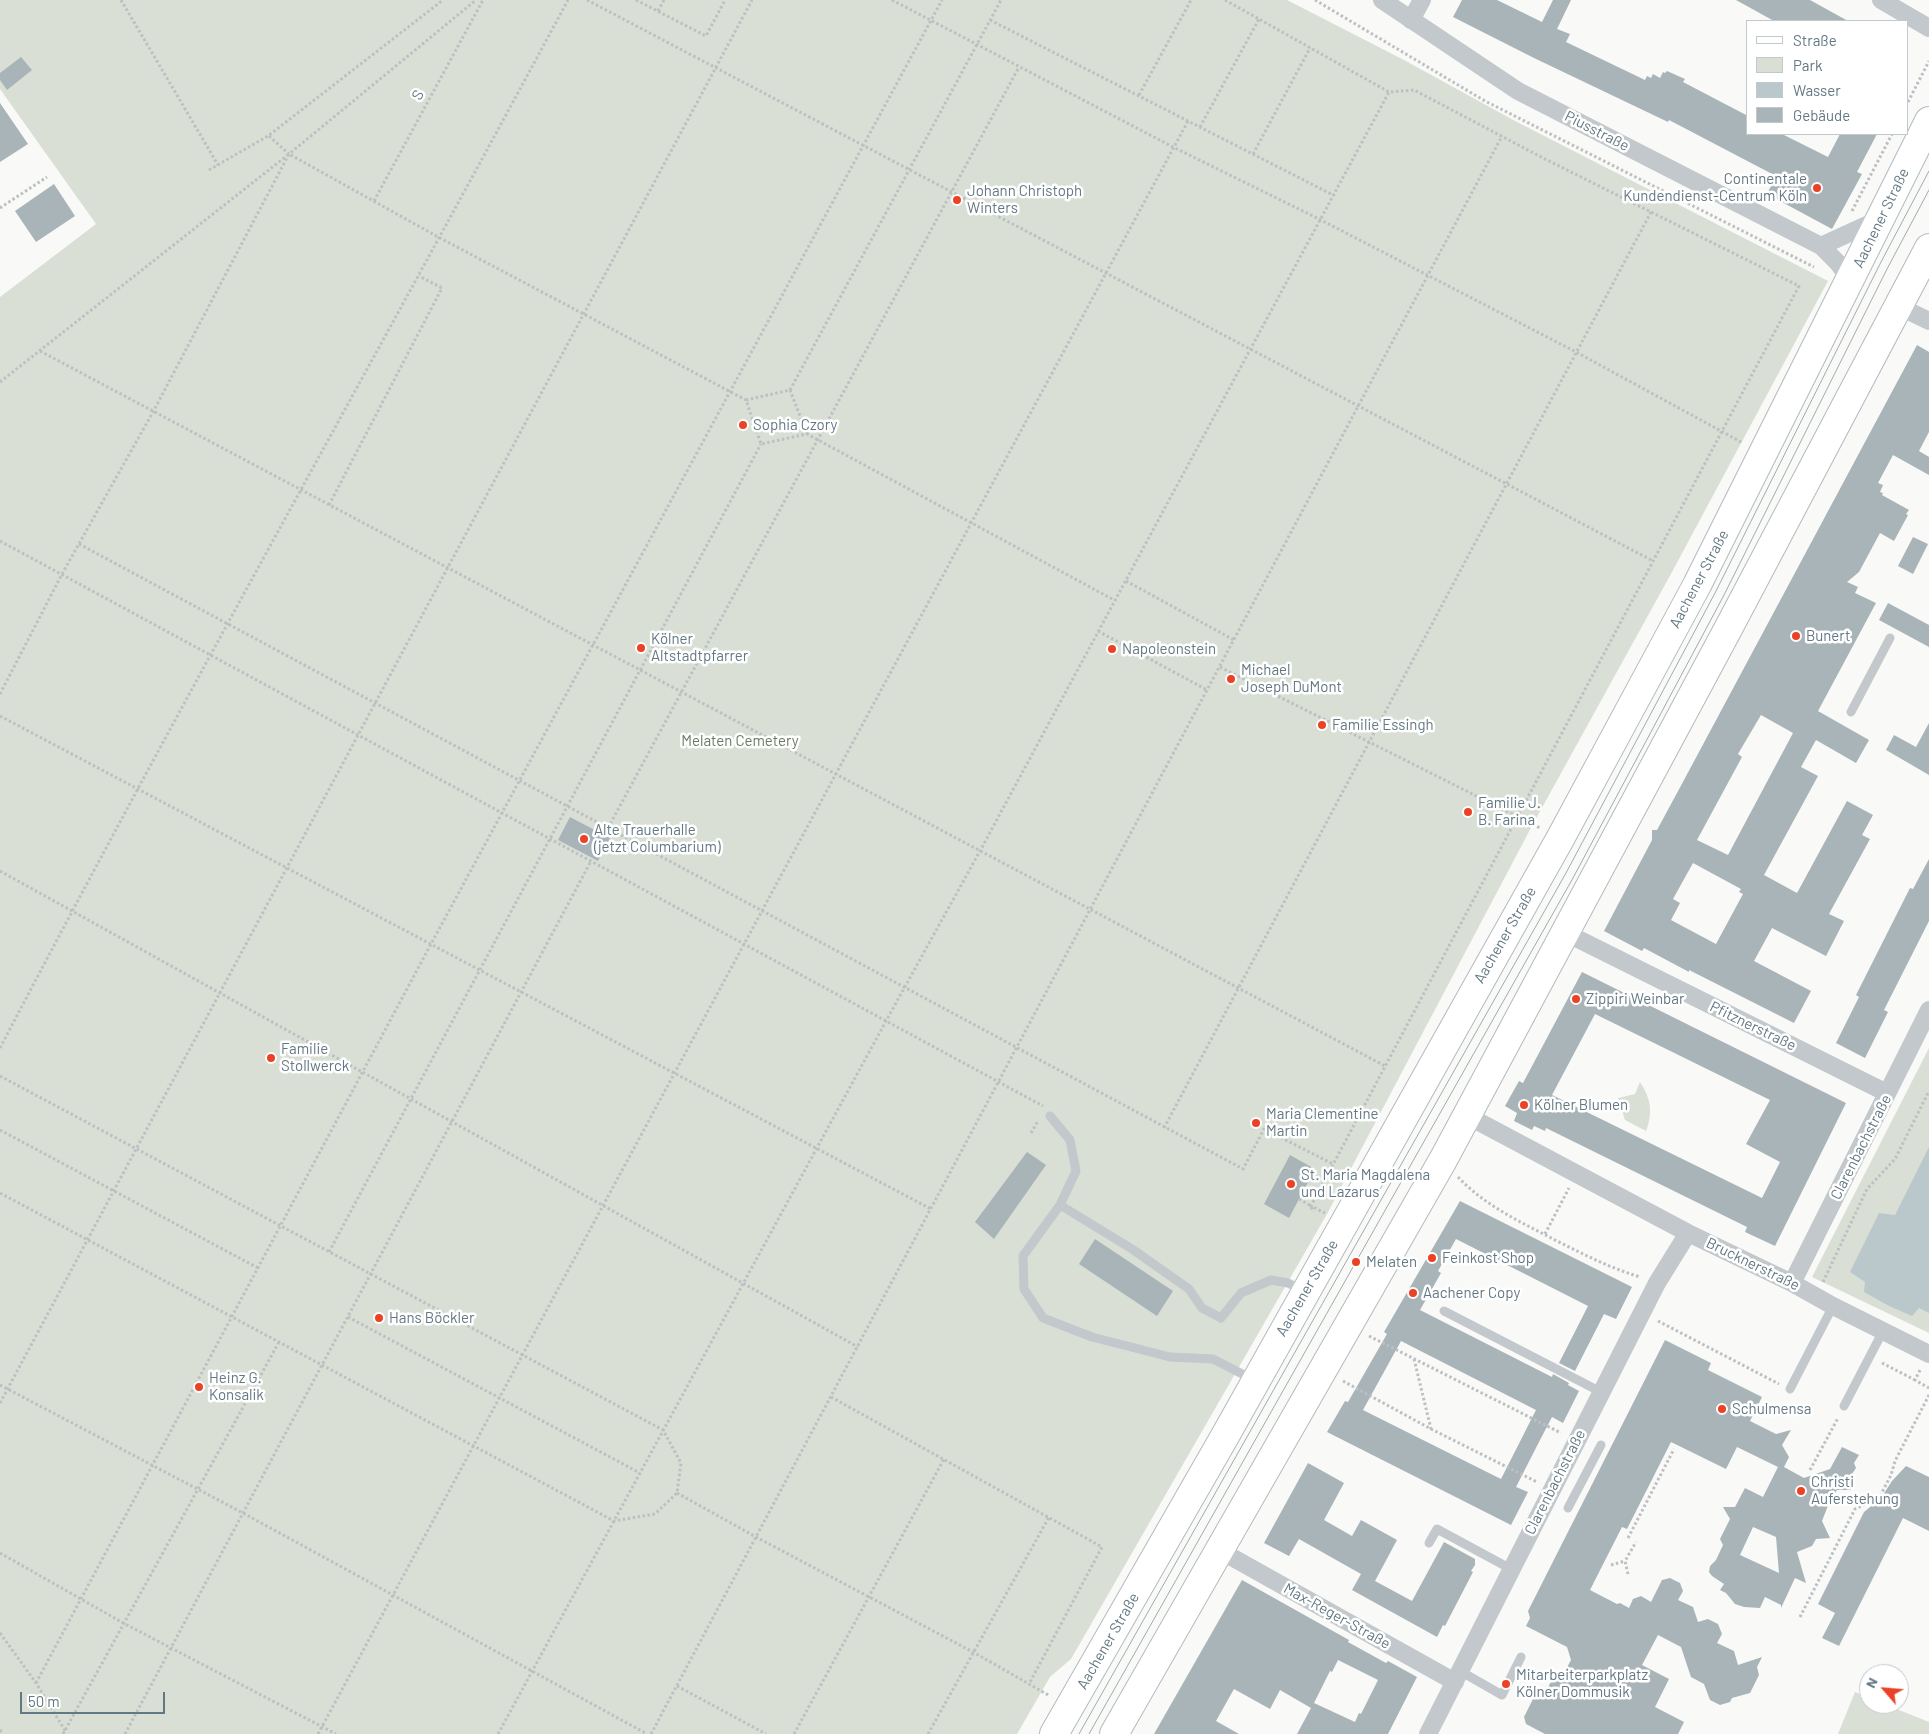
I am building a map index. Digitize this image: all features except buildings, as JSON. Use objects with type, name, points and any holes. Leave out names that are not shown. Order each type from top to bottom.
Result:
[{"type":"main road","name":"Aachener Straße","points":[[1054,1734],[1132,1600],[1560,838],[1697,585],[1929,121]]},
{"type":"main road","points":[[1114,1734],[1322,1368],[1443,1160],[1733,620],[1929,248]]},
{"type":"street","name":"Piusstraße","points":[[1382,0],[1518,91],[1821,246],[1851,280]]},
{"type":"street","points":[[1411,20],[1422,0]]},
{"type":"street","points":[[1888,2],[1929,28]]},
{"type":"street","points":[[1821,246],[1881,219]]},
{"type":"street","points":[[1898,306],[1929,321]]},
{"type":"street","name":"Pfitznerstraße","points":[[1564,932],[1887,1093]]},
{"type":"street","name":"Clarenbachstraße","points":[[1792,1283],[1929,1010]]},
{"type":"street","name":"Brucknerstraße","points":[[1466,1116],[1688,1233],[1792,1283],[1833,1306],[1929,1354]]},
{"type":"street","name":"Clarenbachstraße","points":[[1428,1734],[1575,1440],[1657,1283],[1688,1233]]},
{"type":"street","name":"Max-Reger-Straße","points":[[1219,1550],[1457,1677]]},
{"type":"lane","points":[[1851,712],[1890,638]]},
{"type":"lane","points":[[1050,1116],[1070,1140],[1076,1171],[1060,1205],[1023,1256],[1024,1289],[1043,1318],[1092,1337],[1170,1357],[1213,1359],[1255,1381]]},
{"type":"lane","points":[[1060,1205],[1132,1249],[1175,1279],[1190,1290],[1202,1308],[1221,1318],[1241,1293],[1271,1280],[1288,1283],[1304,1291]]},
{"type":"lane","points":[[1790,1389],[1833,1306]]},
{"type":"lane","points":[[1444,1311],[1601,1392]]},
{"type":"lane","points":[[1844,1406],[1883,1331]]},
{"type":"lane","points":[[1568,1508],[1601,1445]]},
{"type":"lane","points":[[1429,1543],[1438,1529],[1511,1569]]},
{"type":"lane","points":[[1457,1677],[1502,1695],[1521,1657]]},
{"type":"path","points":[[121,0],[218,165]]},
{"type":"path","points":[[209,170],[268,136],[443,0]]},
{"type":"path","points":[[0,382],[289,154],[476,0]]},
{"type":"path","name":"S","points":[[374,201],[483,0]]},
{"type":"path","points":[[0,1048],[72,910],[300,490],[420,276],[568,0]]},
{"type":"path","points":[[589,0],[1653,561]]},
{"type":"path","points":[[636,0],[706,36],[725,0]]},
{"type":"path","points":[[658,11],[664,0]]},
{"type":"path","points":[[0,1403],[752,0]]},
{"type":"path","points":[[892,0],[1174,147],[1319,219],[1576,352],[1722,432]]},
{"type":"path","points":[[36,1683],[431,944],[942,0]]},
{"type":"path","points":[[268,136],[289,154],[440,238],[746,400],[790,390],[911,170],[1001,0]]},
{"type":"path","points":[[1139,95],[1191,0]]},
{"type":"path","points":[[1225,0],[1390,92],[1414,90],[1799,286],[1333,1164],[1311,1206],[1313,1212]]},
{"type":"path","points":[[1315,0],[1485,101],[1819,269]]},
{"type":"path","points":[[1200,127],[1258,19]]},
{"type":"path","points":[[990,20],[1333,195]]},
{"type":"path","points":[[1253,154],[1310,48]]},
{"type":"path","points":[[1909,100],[1929,61]]},
{"type":"path","points":[[608,828],[1019,67]]},
{"type":"path","points":[[498,1734],[980,852],[1319,219],[1390,92]]},
{"type":"path","points":[[318,1734],[1188,121]]},
{"type":"path","points":[[652,1734],[1502,136]]},
{"type":"path","points":[[0,694],[62,574],[153,412],[289,154]]},
{"type":"path","points":[[0,208],[47,177]]},
{"type":"path","points":[[1164,1128],[1651,212]]},
{"type":"path","points":[[329,505],[442,288],[420,276]]},
{"type":"path","points":[[40,351],[1385,1066]]},
{"type":"path","points":[[790,390],[807,434]]},
{"type":"path","points":[[329,1252],[761,444],[746,400]]},
{"type":"path","points":[[761,444],[807,434],[818,438],[1114,600]]},
{"type":"path","points":[[0,540],[1046,1108],[1050,1116]]},
{"type":"path","points":[[79,544],[1243,1169],[1264,1129],[1333,1164]]},
{"type":"path","points":[[1126,581],[1234,640]]},
{"type":"path","points":[[1098,631],[1207,690]]},
{"type":"path","points":[[1220,667],[1560,838]]},
{"type":"path","points":[[0,716],[931,1209]]},
{"type":"path","points":[[125,1734],[592,861]]},
{"type":"path","points":[[0,870],[858,1347]]},
{"type":"path","points":[[0,1076],[663,1430],[682,1463],[677,1493],[655,1514],[614,1521],[0,1193]]},
{"type":"path","points":[[1816,1297],[1867,1189],[1895,1159],[1929,1091]]},
{"type":"path","points":[[0,1130],[258,1268]]},
{"type":"path","points":[[1443,1160],[1469,1189],[1507,1216],[1612,1268],[1657,1283]]},
{"type":"path","points":[[1545,1234],[1576,1174]]},
{"type":"path","points":[[1299,1199],[1345,1222]]},
{"type":"path","points":[[1642,1313],[1790,1389]]},
{"type":"path","points":[[348,1318],[640,1473]]},
{"type":"path","points":[[1348,1324],[1378,1342],[1575,1440]]},
{"type":"path","points":[[65,1733],[279,1342]]},
{"type":"path","points":[[1915,1380],[1929,1354]]},
{"type":"path","points":[[1870,1357],[1929,1388]]},
{"type":"path","points":[[1414,1359],[1431,1429]]},
{"type":"path","points":[[1322,1368],[1351,1386],[1431,1429],[1551,1488]]},
{"type":"path","points":[[0,1385],[244,1513],[647,1734]]},
{"type":"path","points":[[1800,1617],[1855,1509],[1879,1498],[1895,1460],[1929,1395]]},
{"type":"path","points":[[831,1397],[1102,1547],[1029,1684]]},
{"type":"path","points":[[1810,1470],[1844,1406]]},
{"type":"path","points":[[1628,1538],[1674,1449]]},
{"type":"path","points":[[794,1734],[944,1459]]},
{"type":"path","points":[[677,1493],[973,1652],[1054,1698]]},
{"type":"path","points":[[928,1734],[1049,1517]]},
{"type":"path","points":[[1628,1574],[1625,1561],[1636,1542]]},
{"type":"path","points":[[0,1553],[125,1624],[336,1734]]},
{"type":"path","points":[[1611,1565],[1625,1561]]},
{"type":"path","points":[[0,1633],[36,1683],[65,1733]]},
{"type":"path","points":[[677,1686],[766,1734]]},
{"type":"path","points":[[0,1730],[2,1734]]},
{"type":"green space","name":"Melaten Cemetery","points":[[0,0],[1287,0],[1404,60],[1517,122],[1828,281],[1672,572],[1533,824],[1327,1214],[1071,1659],[1050,1677],[1017,1734],[0,1734],[0,297],[96,224],[0,89]]},
{"type":"green space","points":[[1929,1048],[1929,1333],[1812,1277]]},
{"type":"green space","points":[[1640,1082],[1647,1094],[1650,1106],[1650,1118],[1646,1131],[1625,1120],[1618,1098],[1635,1094]]},
{"type":"green space","points":[[1855,1692],[1859,1694],[1859,1714],[1909,1714],[1929,1722],[1929,1734],[1838,1734]]},
{"type":"water","points":[[1929,1147],[1929,1313],[1919,1308],[1912,1316],[1864,1292],[1865,1282],[1850,1272],[1879,1213],[1895,1215]]},
{"type":"tram line","points":[[1079,1734],[1566,873],[1715,593],[1881,262],[1929,171]]},
{"type":"tram line","points":[[1089,1734],[1573,878],[1723,597],[1887,269],[1929,190]]},
{"type":"place","name":"Continentale Kundendienst-Centrum Köln","points":[[1817,188]]},
{"type":"place","name":"Johann Christoph Winters","points":[[957,200]]},
{"type":"place","name":"Sophia Czory","points":[[743,425]]},
{"type":"place","name":"Bunert","points":[[1796,636]]},
{"type":"place","name":"Kölner Altstadtpfarrer","points":[[641,648]]},
{"type":"place","name":"Napoleonstein","points":[[1112,649]]},
{"type":"place","name":"Michael Joseph DuMont","points":[[1231,679]]},
{"type":"place","name":"Familie Essingh","points":[[1322,725]]},
{"type":"place","name":"Familie J. B. Farina","points":[[1468,812]]},
{"type":"place","name":"Alte Trauerhalle (jetzt Columbarium)","points":[[584,839]]},
{"type":"place","name":"Zippiri Weinbar","points":[[1576,999]]},
{"type":"place","name":"Familie Stollwerck","points":[[271,1058]]},
{"type":"place","name":"Kölner Blumen","points":[[1524,1105]]},
{"type":"place","name":"Maria Clementine Martin","points":[[1256,1123]]},
{"type":"place","name":"St. Maria Magdalena und Lazarus","points":[[1291,1184]]},
{"type":"place","name":"Feinkost Shop","points":[[1432,1258]]},
{"type":"place","name":"Melaten","points":[[1356,1262]]},
{"type":"place","name":"Aachener Copy","points":[[1413,1293]]},
{"type":"place","name":"Hans Böckler","points":[[379,1318]]},
{"type":"place","name":"Heinz G. Konsalik","points":[[199,1387]]},
{"type":"place","name":"Schulmensa","points":[[1722,1409]]},
{"type":"place","name":"Christi Auferstehung","points":[[1801,1491]]},
{"type":"place","name":"Mitarbeiterparkplatz Kölner Dommusik","points":[[1506,1684]]}]
